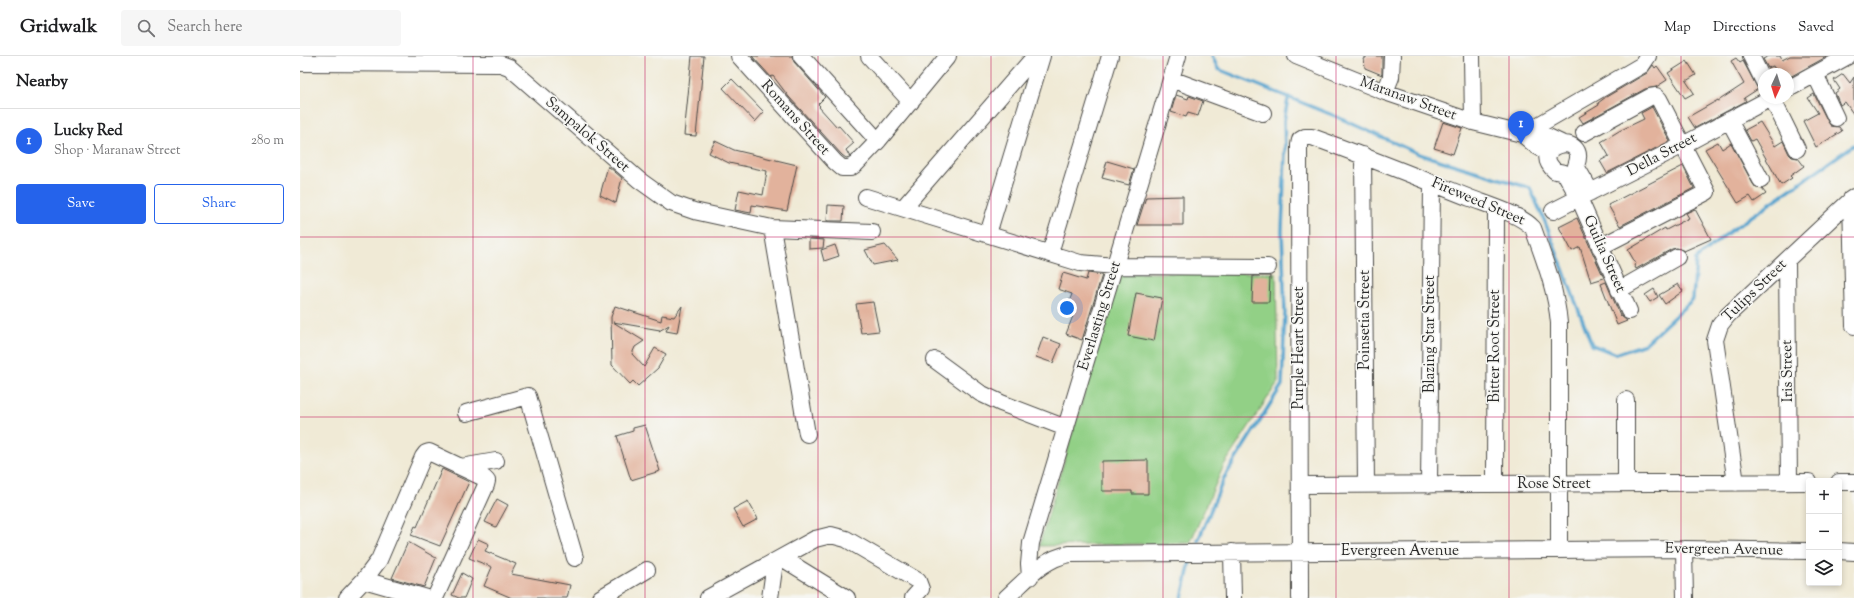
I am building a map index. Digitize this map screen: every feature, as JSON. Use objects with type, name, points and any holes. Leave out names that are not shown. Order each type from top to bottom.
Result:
[{"type":"street","name":"Romans Street","points":[[739,56],[842,168],[850,168],[856,164],[878,141]]},
{"type":"street","points":[[801,56],[878,141],[911,102],[943,58]]},
{"type":"street","points":[[869,56],[911,102]]},
{"type":"street","points":[[903,208],[1035,56]]},
{"type":"street","points":[[988,234],[1042,56]]},
{"type":"street","points":[[1050,254],[1110,56]]},
{"type":"street","name":"Everlasting Street","points":[[1030,577],[1029,564],[1031,544],[1178,56]]},
{"type":"street","name":"Maranaw Street","points":[[1301,56],[1385,92],[1473,122],[1522,134],[1535,145],[1555,148],[1570,145],[1577,152],[1578,162],[1576,166],[1585,195]]},
{"type":"street","points":[[1385,92],[1391,77],[1392,56]]},
{"type":"street","points":[[1472,56],[1473,122]]},
{"type":"street","points":[[1522,134],[1642,65],[1648,56]]},
{"type":"street","points":[[1751,56],[1758,70]]},
{"type":"street","points":[[1794,86],[1848,56]]},
{"type":"street","name":"Sampalok Street","points":[[300,63],[501,64],[509,68],[639,180],[671,203],[694,211],[772,228],[872,232]]},
{"type":"street","points":[[1815,74],[1836,118]]},
{"type":"street","points":[[1171,79],[1263,113]]},
{"type":"street","points":[[1584,133],[1650,97],[1659,99],[1707,192],[1600,247]]},
{"type":"street","name":"Della Street","points":[[1553,211],[1760,104]]},
{"type":"street","points":[[1774,104],[1797,149]]},
{"type":"street","points":[[1729,120],[1761,180]]},
{"type":"street","name":"Fireweed Street","points":[[1299,145],[1300,140],[1304,137],[1312,137],[1363,155],[1496,208],[1528,222],[1534,228],[1554,292],[1559,323],[1559,550]]},
{"type":"street","name":"Purple Heart Street","points":[[1299,145],[1300,598]]},
{"type":"street","points":[[1555,148],[1548,158],[1551,167],[1555,171],[1565,173],[1585,195]]},
{"type":"street","name":"Poinsetia Street","points":[[1363,155],[1366,485]]},
{"type":"street","name":"Blazing Star Street","points":[[1429,485],[1432,182]]},
{"type":"street","name":"Guilia Street","points":[[1585,195],[1600,247],[1630,311]]},
{"type":"street","points":[[866,197],[1080,262],[1115,266],[1268,267]]},
{"type":"street","points":[[1853,198],[1854,326]]},
{"type":"street","name":"Tulips Street","points":[[1736,483],[1715,340],[1716,333],[1728,315],[1853,198]]},
{"type":"street","name":"Bitter Root Street","points":[[1495,484],[1496,208]]},
{"type":"street","points":[[772,228],[807,434]]},
{"type":"street","points":[[1619,290],[1677,257]]},
{"type":"street","name":"Iris Street","points":[[1787,260],[1789,482]]},
{"type":"street","points":[[935,360],[980,393],[1001,403],[1066,428]]},
{"type":"street","points":[[466,413],[528,396],[575,558]]},
{"type":"street","points":[[1626,400],[1626,484]]},
{"type":"street","points":[[347,598],[364,580],[379,560],[423,457],[429,452],[484,478],[486,481],[486,485],[435,598]]},
{"type":"street","points":[[461,467],[496,461]]},
{"type":"street","name":"Rose Street","points":[[1300,485],[1806,482]]},
{"type":"street","points":[[1842,482],[1854,482]]},
{"type":"street","points":[[712,597],[815,539],[831,535],[846,539],[918,581],[921,589],[913,598]]},
{"type":"street","name":"Evergreen Avenue","points":[[1013,596],[1030,577],[1051,560],[1059,556],[1070,554],[1559,550],[1806,551]]},
{"type":"street","points":[[1684,550],[1685,598]]},
{"type":"street","points":[[1232,552],[1233,598]]},
{"type":"street","points":[[1842,552],[1854,552]]},
{"type":"street","points":[[770,598],[778,560]]},
{"type":"street","points":[[778,560],[847,598]]},
{"type":"street","points":[[600,598],[647,570]]},
{"type":"street","points":[[364,580],[427,598]]},
{"type":"green space","points":[[1120,273],[1276,273],[1278,382],[1224,465],[1190,543],[1039,546]]},
{"type":"building","points":[[692,56],[704,56],[696,136],[684,135]]},
{"type":"building","points":[[752,56],[792,56],[794,62],[825,97],[818,104],[820,106],[819,107],[854,143],[846,150],[850,157],[846,158],[842,155],[789,97],[773,76],[771,77]]},
{"type":"building","points":[[1366,56],[1382,56],[1382,75],[1365,68],[1364,58],[1366,58]]},
{"type":"building","points":[[1769,56],[1780,56],[1782,60],[1790,56],[1828,56],[1794,75],[1794,68],[1774,68],[1773,66],[1768,68],[1763,59]]},
{"type":"building","points":[[1736,58],[1740,63],[1743,61],[1758,89],[1744,98],[1746,101],[1695,128],[1688,117],[1718,101],[1744,84],[1731,61]]},
{"type":"building","points":[[1687,61],[1696,75],[1686,81],[1694,93],[1685,98],[1668,73]]},
{"type":"building","points":[[1653,65],[1655,68],[1657,66],[1667,80],[1656,87],[1645,89],[1583,123],[1579,117],[1599,105],[1598,103],[1606,97],[1647,73]]},
{"type":"building","points":[[1843,74],[1850,83],[1854,77],[1854,115],[1845,102],[1840,105],[1835,93],[1840,89],[1834,80]]},
{"type":"building","points":[[732,79],[764,112],[755,122],[723,88]]},
{"type":"building","points":[[1814,94],[1831,126],[1839,127],[1842,131],[1816,147],[1803,121],[1818,113],[1808,98]]},
{"type":"building","points":[[1176,95],[1188,99],[1189,96],[1203,101],[1198,116],[1188,113],[1186,117],[1171,112]]},
{"type":"building","points":[[1652,107],[1670,141],[1607,173],[1600,161],[1609,156],[1601,142],[1619,131],[1644,119],[1641,113]]},
{"type":"building","points":[[1443,122],[1462,128],[1453,154],[1434,148]]},
{"type":"building","points":[[1760,122],[1775,146],[1783,141],[1789,154],[1792,157],[1798,158],[1804,166],[1790,176],[1792,178],[1781,185],[1755,139],[1751,141],[1745,130]]},
{"type":"building","points":[[715,141],[734,150],[797,165],[787,211],[752,205],[751,213],[735,210],[739,190],[763,195],[767,171],[729,163],[709,153]]},
{"type":"building","points":[[1718,142],[1722,149],[1731,143],[1753,184],[1756,188],[1762,189],[1766,194],[1754,202],[1750,196],[1738,203],[1705,149]]},
{"type":"building","points":[[1107,161],[1134,169],[1129,185],[1102,178]]},
{"type":"building","points":[[608,166],[622,178],[616,203],[600,195]]},
{"type":"building","points":[[1683,166],[1694,188],[1620,226],[1608,205]]},
{"type":"building","points":[[1183,196],[1183,225],[1137,225],[1146,197]]},
{"type":"building","points":[[828,205],[844,206],[843,221],[827,221]]},
{"type":"building","points":[[1695,209],[1711,239],[1684,251],[1677,248],[1672,249],[1636,269],[1634,265],[1636,264],[1628,250],[1665,228],[1666,230],[1689,218],[1686,213]]},
{"type":"building","points":[[1577,218],[1604,278],[1591,282],[1580,247],[1572,251],[1559,227]]},
{"type":"building","points":[[809,239],[824,240],[823,248],[809,249]]},
{"type":"building","points":[[835,245],[839,256],[824,261],[821,250]]},
{"type":"building","points":[[885,245],[898,260],[873,265],[865,250]]},
{"type":"building","points":[[1063,273],[1086,280],[1088,273],[1102,275],[1082,340],[1066,334],[1073,316],[1065,313],[1072,294],[1058,289]]},
{"type":"building","points":[[1253,276],[1270,276],[1269,302],[1252,302]]},
{"type":"building","points":[[1606,282],[1620,315],[1627,321],[1617,325],[1601,284]]},
{"type":"building","points":[[1678,284],[1683,291],[1665,304],[1659,295]]},
{"type":"building","points":[[1654,289],[1658,297],[1650,302],[1645,295]]},
{"type":"building","points":[[1136,293],[1162,298],[1154,341],[1128,336]]},
{"type":"building","points":[[873,302],[879,331],[861,333],[856,304]]},
{"type":"building","points":[[615,306],[661,321],[662,315],[674,317],[682,306],[677,333],[666,331],[669,325],[659,331],[660,330],[613,322],[644,341],[635,347],[632,354],[644,367],[655,348],[666,354],[658,368],[638,386],[633,381],[630,384],[612,365],[611,317]]},
{"type":"building","points":[[1043,337],[1061,344],[1053,363],[1036,357]]},
{"type":"building","points":[[645,425],[660,471],[631,480],[617,436],[633,431],[633,428]]},
{"type":"building","points":[[1148,460],[1148,494],[1132,494],[1132,491],[1102,491],[1102,461]]},
{"type":"building","points":[[442,469],[469,482],[440,546],[411,535],[415,526],[417,527]]},
{"type":"building","points":[[497,499],[508,505],[496,527],[485,522]]},
{"type":"building","points":[[748,501],[758,519],[743,527],[733,509]]},
{"type":"building","points":[[478,539],[489,544],[485,551],[516,564],[511,574],[570,585],[567,598],[512,598],[484,586],[492,567],[469,558]]},
{"type":"building","points":[[408,542],[436,558],[424,587],[392,578]]},
{"type":"building","points":[[462,573],[472,579],[464,598],[459,598],[452,595]]},
{"type":"waterway","points":[[1212,56],[1218,69],[1335,116],[1419,154],[1530,188],[1545,222],[1592,345],[1616,354],[1645,344],[1693,299],[1696,259],[1729,232],[1854,145]]},
{"type":"waterway","points":[[1198,541],[1224,478],[1282,385],[1285,313],[1282,231],[1285,151],[1284,121],[1288,99]]},
{"type":"waterway","points":[[1182,598],[1190,562]]},
{"type":"place","name":"Lucky Red","points":[[1521,144]]}]
